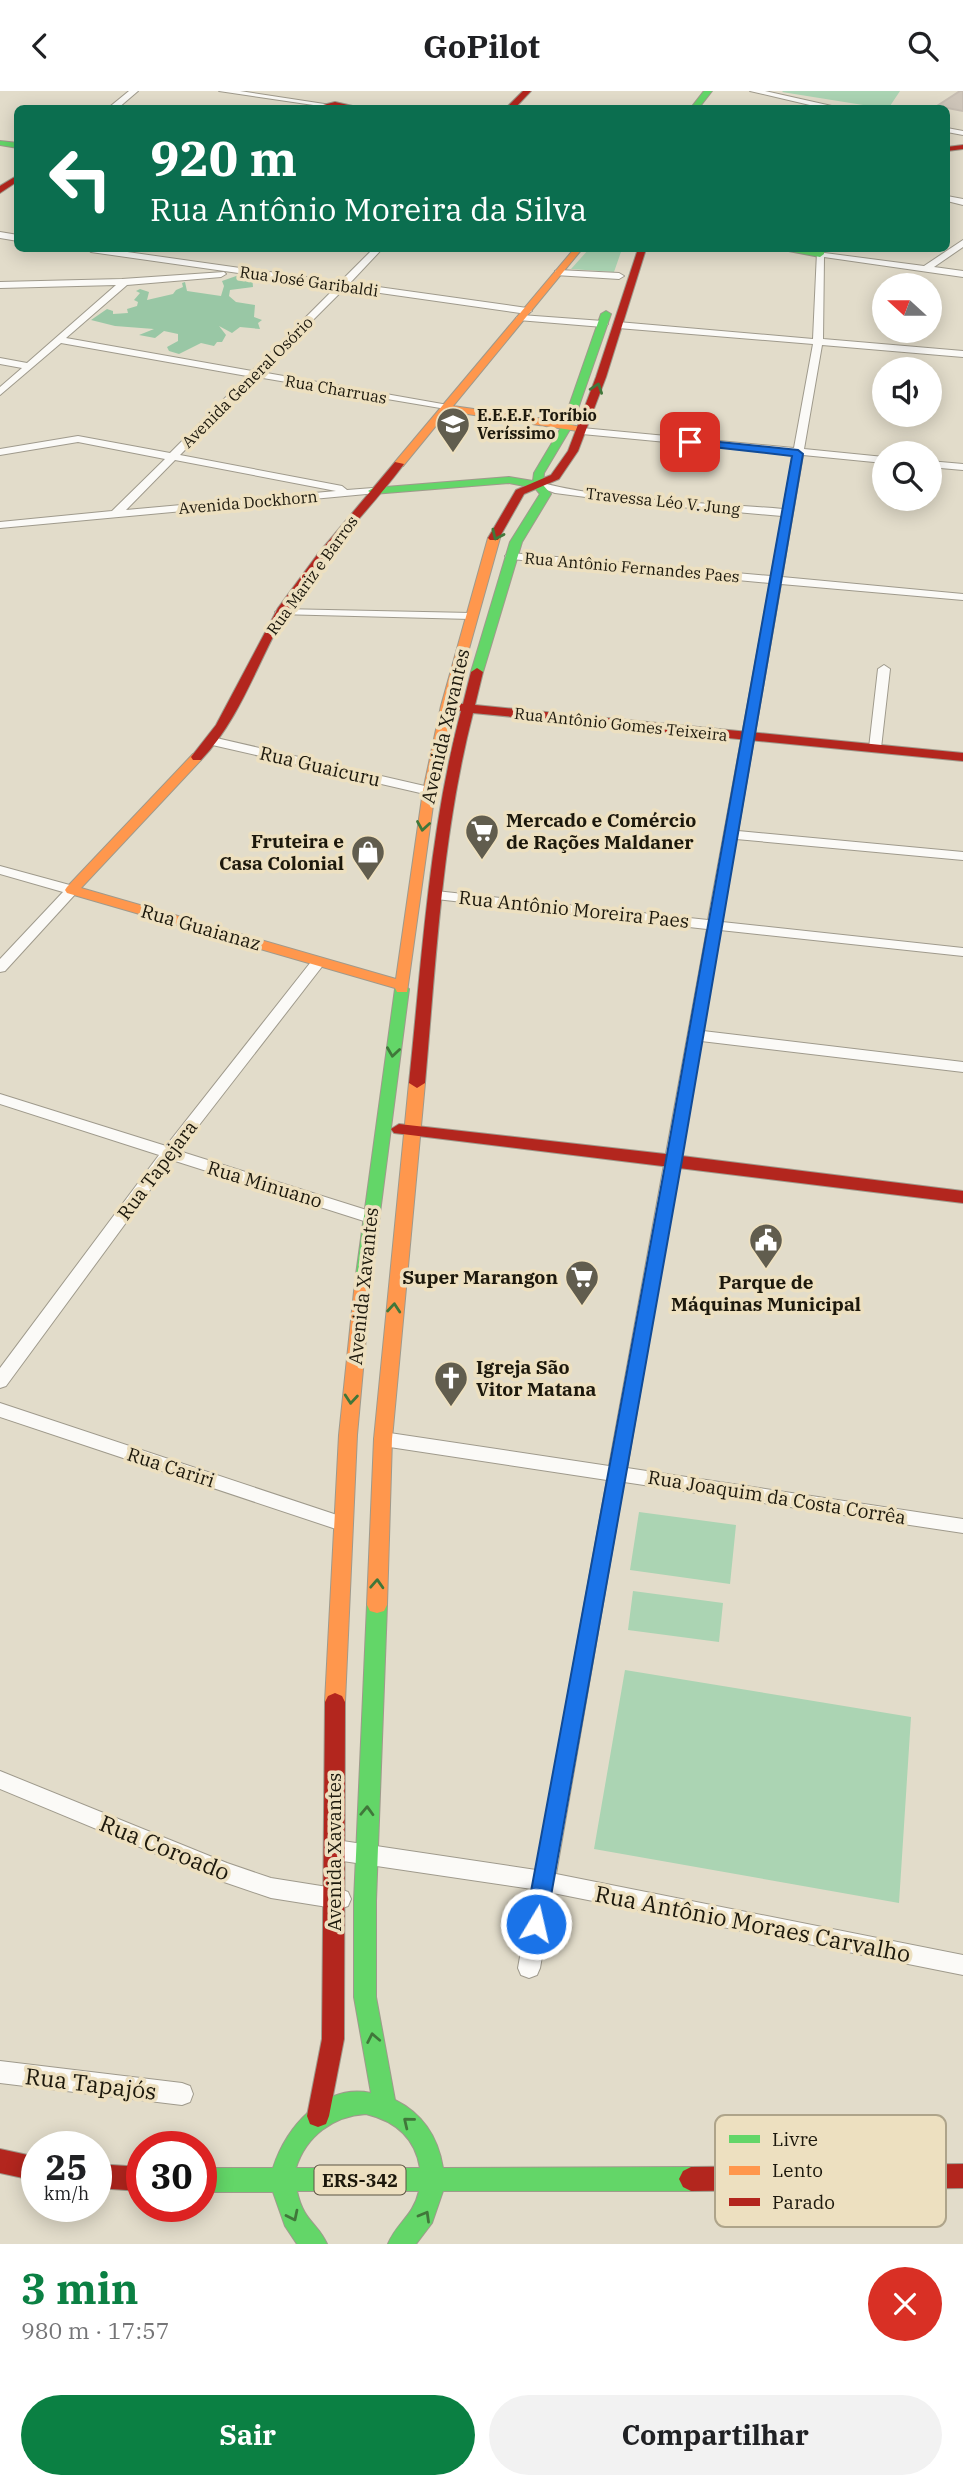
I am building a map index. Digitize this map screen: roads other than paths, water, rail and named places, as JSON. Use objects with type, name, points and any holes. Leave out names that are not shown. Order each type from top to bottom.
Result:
[{"type":"main road","points":[[337,105],[356,91]]},
{"type":"main road","points":[[697,105],[708,91]]},
{"type":"main road","name":"Rua Mariz e Barros","points":[[72,890],[212,741],[227,718],[254,658],[281,612],[373,491],[448,408],[576,252]]},
{"type":"main road","name":"Avenida Xavantes","points":[[610,324],[619,276],[628,252]]},
{"type":"main road","name":"Avenida Xavantes","points":[[315,2244],[308,2240],[289,2213],[284,2180],[288,2156],[300,2134],[318,2116],[336,2106],[356,2101],[385,2105],[365,1997],[366,1854],[383,1439],[436,895],[450,790],[467,708],[511,557],[516,542],[545,494],[538,485],[539,473],[575,429],[610,324],[641,252]]},
{"type":"main road","points":[[448,408],[575,429]]},
{"type":"main road","points":[[495,480],[520,492],[538,485]]},
{"type":"main road","name":"Avenida Dockhorn","points":[[373,491],[495,480],[538,485]]},
{"type":"main road","name":"Avenida Xavantes","points":[[318,2116],[333,2039],[336,1850],[334,1730],[342,1524],[355,1352],[370,1217],[429,792],[447,706],[493,541],[520,492]]},
{"type":"main road","name":"Rua Antônio Gomes Teixeira","points":[[447,706],[963,757]]},
{"type":"main road","name":"Rua Guaianaz","points":[[72,890],[402,985]]},
{"type":"main road","points":[[382,1128],[674,1160],[963,1197]]},
{"type":"main road","points":[[385,2105],[413,2124],[432,2150],[436,2180],[430,2207],[416,2231],[401,2244]]},
{"type":"main road","points":[[0,2161],[21,2166]]},
{"type":"main road","name":"ERS-342","points":[[217,2180],[715,2178]]},
{"type":"street","points":[[116,105],[134,91]]},
{"type":"street","points":[[223,91],[337,105]]},
{"type":"street","points":[[754,91],[822,105]]},
{"type":"street","name":"Rua José Garibaldi","points":[[113,252],[149,257],[160,254],[250,272],[524,314],[610,324],[963,354]]},
{"type":"street","name":"Avenida General Osório","points":[[116,515],[375,252]]},
{"type":"street","points":[[528,1968],[789,513],[818,342],[820,252]]},
{"type":"street","points":[[826,252],[963,274]]},
{"type":"street","points":[[925,269],[950,252]]},
{"type":"street","points":[[0,285],[126,282],[250,272]]},
{"type":"street","points":[[0,392],[136,273]]},
{"type":"street","points":[[558,273],[619,276]]},
{"type":"street","name":"Rua Charruas","points":[[59,339],[448,408]]},
{"type":"street","points":[[0,361],[29,366]]},
{"type":"street","points":[[575,429],[798,454],[872,459]]},
{"type":"street","points":[[0,452],[78,439],[353,492]]},
{"type":"street","points":[[942,465],[963,467]]},
{"type":"street","name":"Travessa Léo V. Jung","points":[[538,485],[555,490],[624,499],[789,513]]},
{"type":"street","name":"Avenida Dockhorn","points":[[0,525],[373,491]]},
{"type":"street","name":"Rua Antônio Fernandes Paes","points":[[511,557],[963,597]]},
{"type":"street","points":[[281,612],[471,616]]},
{"type":"street","points":[[875,748],[884,669]]},
{"type":"street","name":"Rua Guaicuru","points":[[212,741],[429,792]]},
{"type":"street","points":[[730,834],[963,856]]},
{"type":"street","name":"Rua Guaianaz","points":[[0,870],[72,890]]},
{"type":"street","name":"Rua Mariz e Barros","points":[[0,968],[72,890]]},
{"type":"street","name":"Rua Antônio Moreira Paes","points":[[436,895],[963,952]]},
{"type":"street","name":"Rua Tapejara","points":[[0,1381],[168,1154],[320,961]]},
{"type":"street","points":[[695,1035],[963,1067]]},
{"type":"street","name":"Rua Minuano","points":[[0,1098],[370,1217]]},
{"type":"street","name":"Rua Cariri","points":[[0,1410],[342,1524]]},
{"type":"street","name":"Rua Joaquim da Costa Corrêa","points":[[383,1439],[963,1525]]},
{"type":"street","name":"Rua Coroado","points":[[0,1780],[224,1872],[271,1888],[335,1899],[365,1901]]},
{"type":"street","name":"Rua Antônio Moraes Carvalho","points":[[336,1850],[543,1881],[963,1965]]},
{"type":"street","name":"Rua Tapajós","points":[[0,2072],[182,2094]]},
{"type":"place","name":"E.E.E.F. Toríbio Veríssimo","points":[[453,454]]},
{"type":"place","name":"Mercado e Comércio de Rações Maldaner","points":[[482,861]]},
{"type":"place","name":"Fruteira e Casa Colonial","points":[[368,882]]},
{"type":"place","name":"Parque de Máquinas Municipal","points":[[766,1270]]},
{"type":"place","name":"Super Marangon","points":[[582,1307]]},
{"type":"place","name":"Igreja São Vitor Matana","points":[[451,1408]]}]
